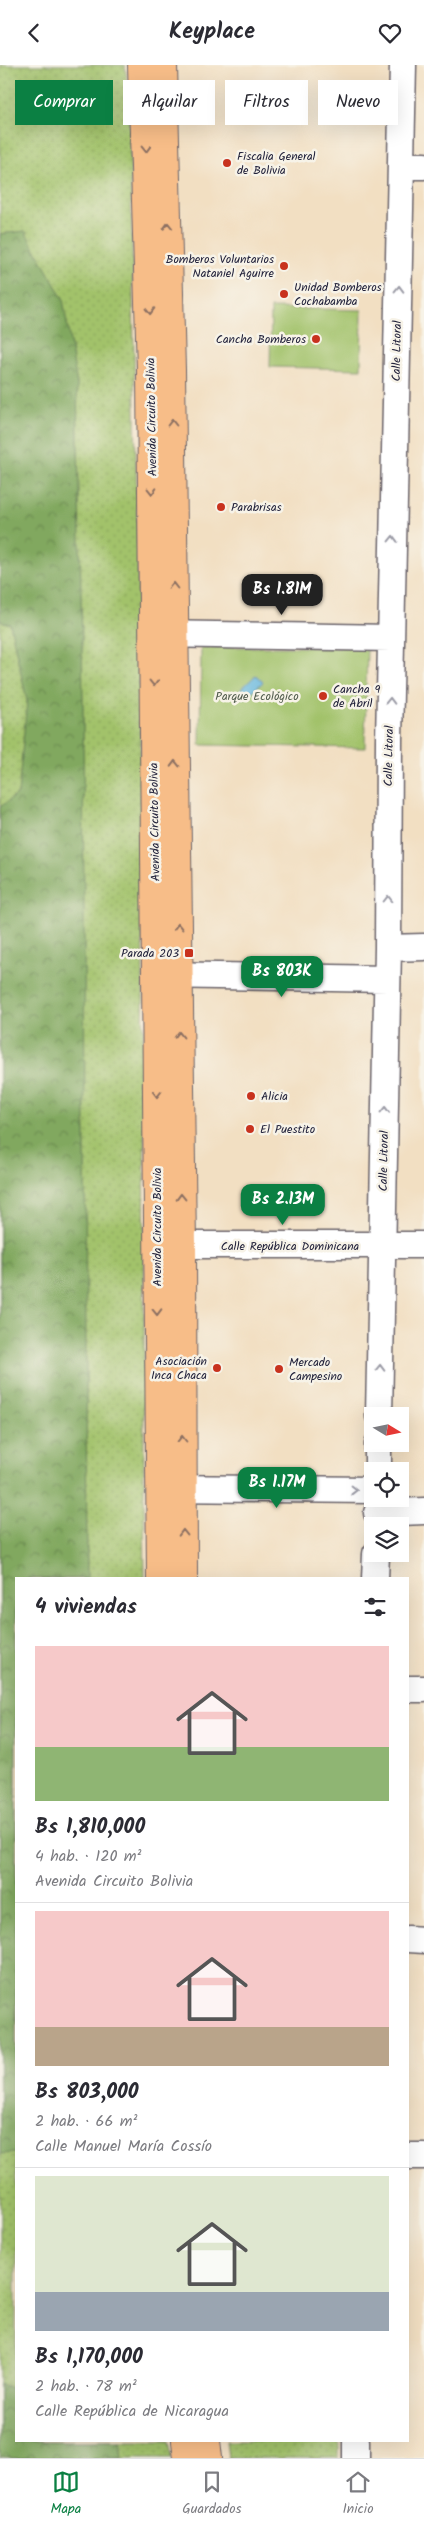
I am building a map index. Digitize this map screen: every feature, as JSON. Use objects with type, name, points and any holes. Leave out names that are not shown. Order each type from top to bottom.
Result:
[{"type":"highway","name":"Avenida Circuito Bolivia","points":[[142,65],[163,635],[168,975],[171,1488],[161,1577]]},
{"type":"highway","name":"Avenida Circuito Bolivia","points":[[163,65],[171,370],[163,635]]},
{"type":"highway","name":"Avenida Circuito Bolivia","points":[[171,1488],[183,1577]]},
{"type":"highway","points":[[186,2442],[188,2458]]},
{"type":"highway","points":[[206,2442],[208,2458]]},
{"type":"street","name":"Calle Litoral","points":[[379,1407],[388,948],[391,638],[413,166],[403,65]]},
{"type":"street","points":[[163,635],[391,638]]},
{"type":"street","points":[[388,948],[424,947]]},
{"type":"street","points":[[168,975],[387,979]]},
{"type":"street","name":"Calle República Dominicana","points":[[169,1246],[383,1247],[424,1245]]},
{"type":"street","points":[[171,1488],[364,1506]]},
{"type":"street","points":[[376,1507],[424,1511]]},
{"type":"street","points":[[376,1562],[376,1577]]},
{"type":"street","points":[[409,1689],[424,1689]]},
{"type":"street","points":[[409,1939],[424,1940]]},
{"type":"street","points":[[409,2156],[424,2157]]},
{"type":"street","points":[[356,2442],[356,2458]]},
{"type":"green space","points":[[0,65],[125,65],[127,80],[123,80],[123,125],[130,125],[134,343],[144,1142],[145,1577],[15,1577],[15,2442],[169,2442],[172,2458],[0,2458]]},
{"type":"green space","points":[[25,231],[63,299],[77,385],[83,699],[87,1577],[15,1577],[15,2153],[0,2154],[0,807],[18,794],[27,701],[10,624],[0,621],[0,234]]},
{"type":"green space","name":"Cancha Bomberos","points":[[271,308],[362,310],[361,369],[270,367]]},
{"type":"green space","name":"Parque Ecológico","points":[[201,647],[367,647],[365,748],[200,745]]},
{"type":"green space","points":[[0,2383],[15,2390],[15,2442],[120,2442],[122,2458],[0,2458]]},
{"type":"green space","points":[[226,2442],[339,2442],[339,2458],[228,2458]]},
{"type":"water","points":[[256,675],[263,682],[245,698],[239,697],[238,692]]},
{"type":"place","name":"Fiscalia General de Bolivia","points":[[227,163]]},
{"type":"place","name":"Bomberos Voluntarios Nataniel Aguirre","points":[[284,266]]},
{"type":"place","name":"Unidad Bomberos Cochabamba","points":[[284,294]]},
{"type":"place","name":"Cancha Bomberos","points":[[316,339]]},
{"type":"place","name":"Parabrisas","points":[[221,507]]},
{"type":"place","name":"Cancha 9 de Abril","points":[[323,696]]},
{"type":"place","name":"Parada 203","points":[[189,953]]},
{"type":"place","name":"Alicia","points":[[251,1096]]},
{"type":"place","name":"El Puestito","points":[[250,1129]]},
{"type":"place","name":"Asociación Inca Chaca","points":[[217,1368]]},
{"type":"place","name":"Mercado Campesino","points":[[279,1369]]}]
